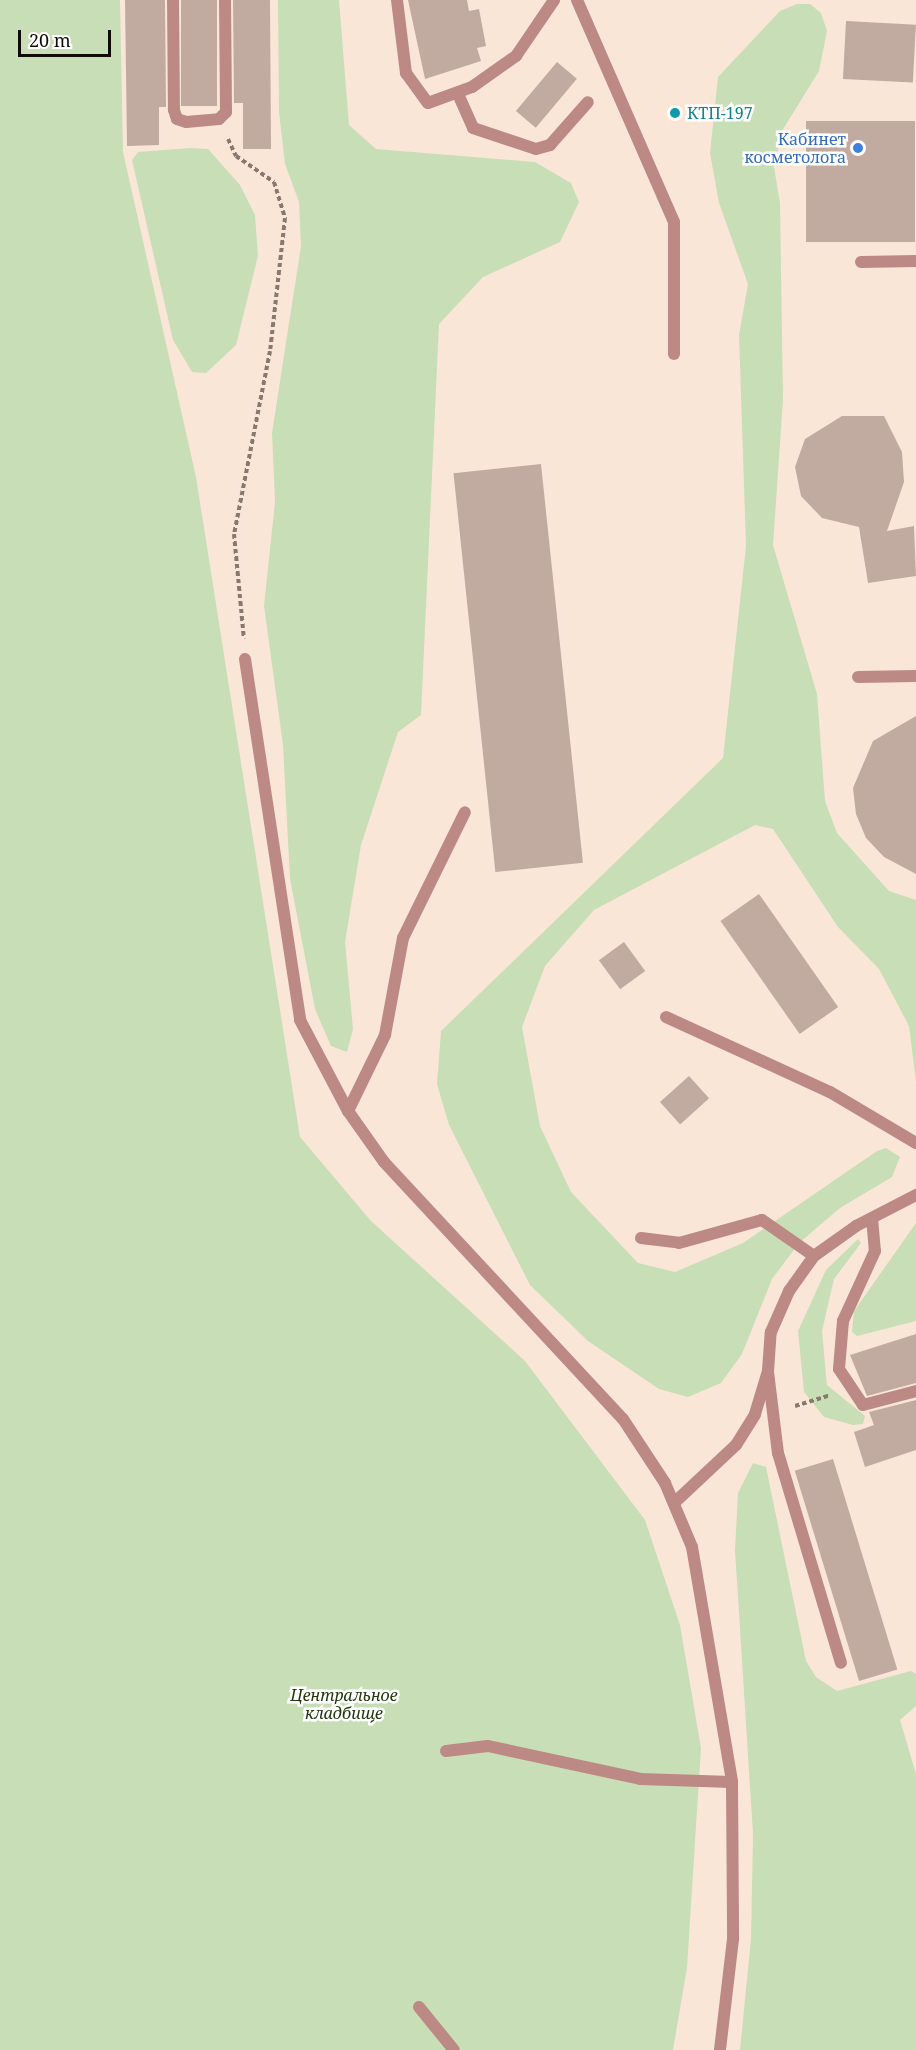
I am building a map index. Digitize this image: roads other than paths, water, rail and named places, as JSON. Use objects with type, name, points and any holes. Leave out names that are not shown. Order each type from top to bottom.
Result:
[{"type":"lane","points":[[173,0],[177,119],[224,117],[225,0]]},
{"type":"lane","points":[[397,0],[412,86],[428,103],[458,94],[516,56],[554,0]]},
{"type":"lane","points":[[577,0],[674,222],[674,354]]},
{"type":"lane","points":[[458,94],[473,128],[536,149],[550,145],[588,102]]},
{"type":"lane","points":[[861,262],[916,261]]},
{"type":"lane","points":[[245,659],[300,1020],[348,1111],[384,1162],[623,1419],[674,1503],[692,1547],[705,1610],[732,1782],[733,1939],[720,2050]]},
{"type":"lane","points":[[858,677],[916,676]]},
{"type":"lane","points":[[348,1111],[385,1035],[403,938],[465,812]]},
{"type":"lane","points":[[666,1017],[830,1092],[916,1143]]},
{"type":"lane","points":[[674,1503],[736,1445],[755,1414],[768,1371],[771,1332],[789,1291],[814,1256],[873,1218],[916,1195]]},
{"type":"lane","points":[[873,1218],[875,1251],[851,1297],[840,1338],[839,1370],[846,1388],[869,1405],[916,1391]]},
{"type":"lane","points":[[641,1238],[679,1243],[762,1220],[814,1256]]},
{"type":"lane","points":[[768,1371],[776,1410],[778,1453],[841,1663]]},
{"type":"lane","points":[[446,1751],[488,1746],[640,1779],[732,1782]]},
{"type":"lane","points":[[419,2007],[454,2050]]},
{"type":"place","name":"КТП-197","points":[[675,113]]},
{"type":"place","name":"Кабинет косметолога","points":[[858,148]]},
{"type":"park label","name":"Центральное кладбище","points":[[344,1704]]}]
